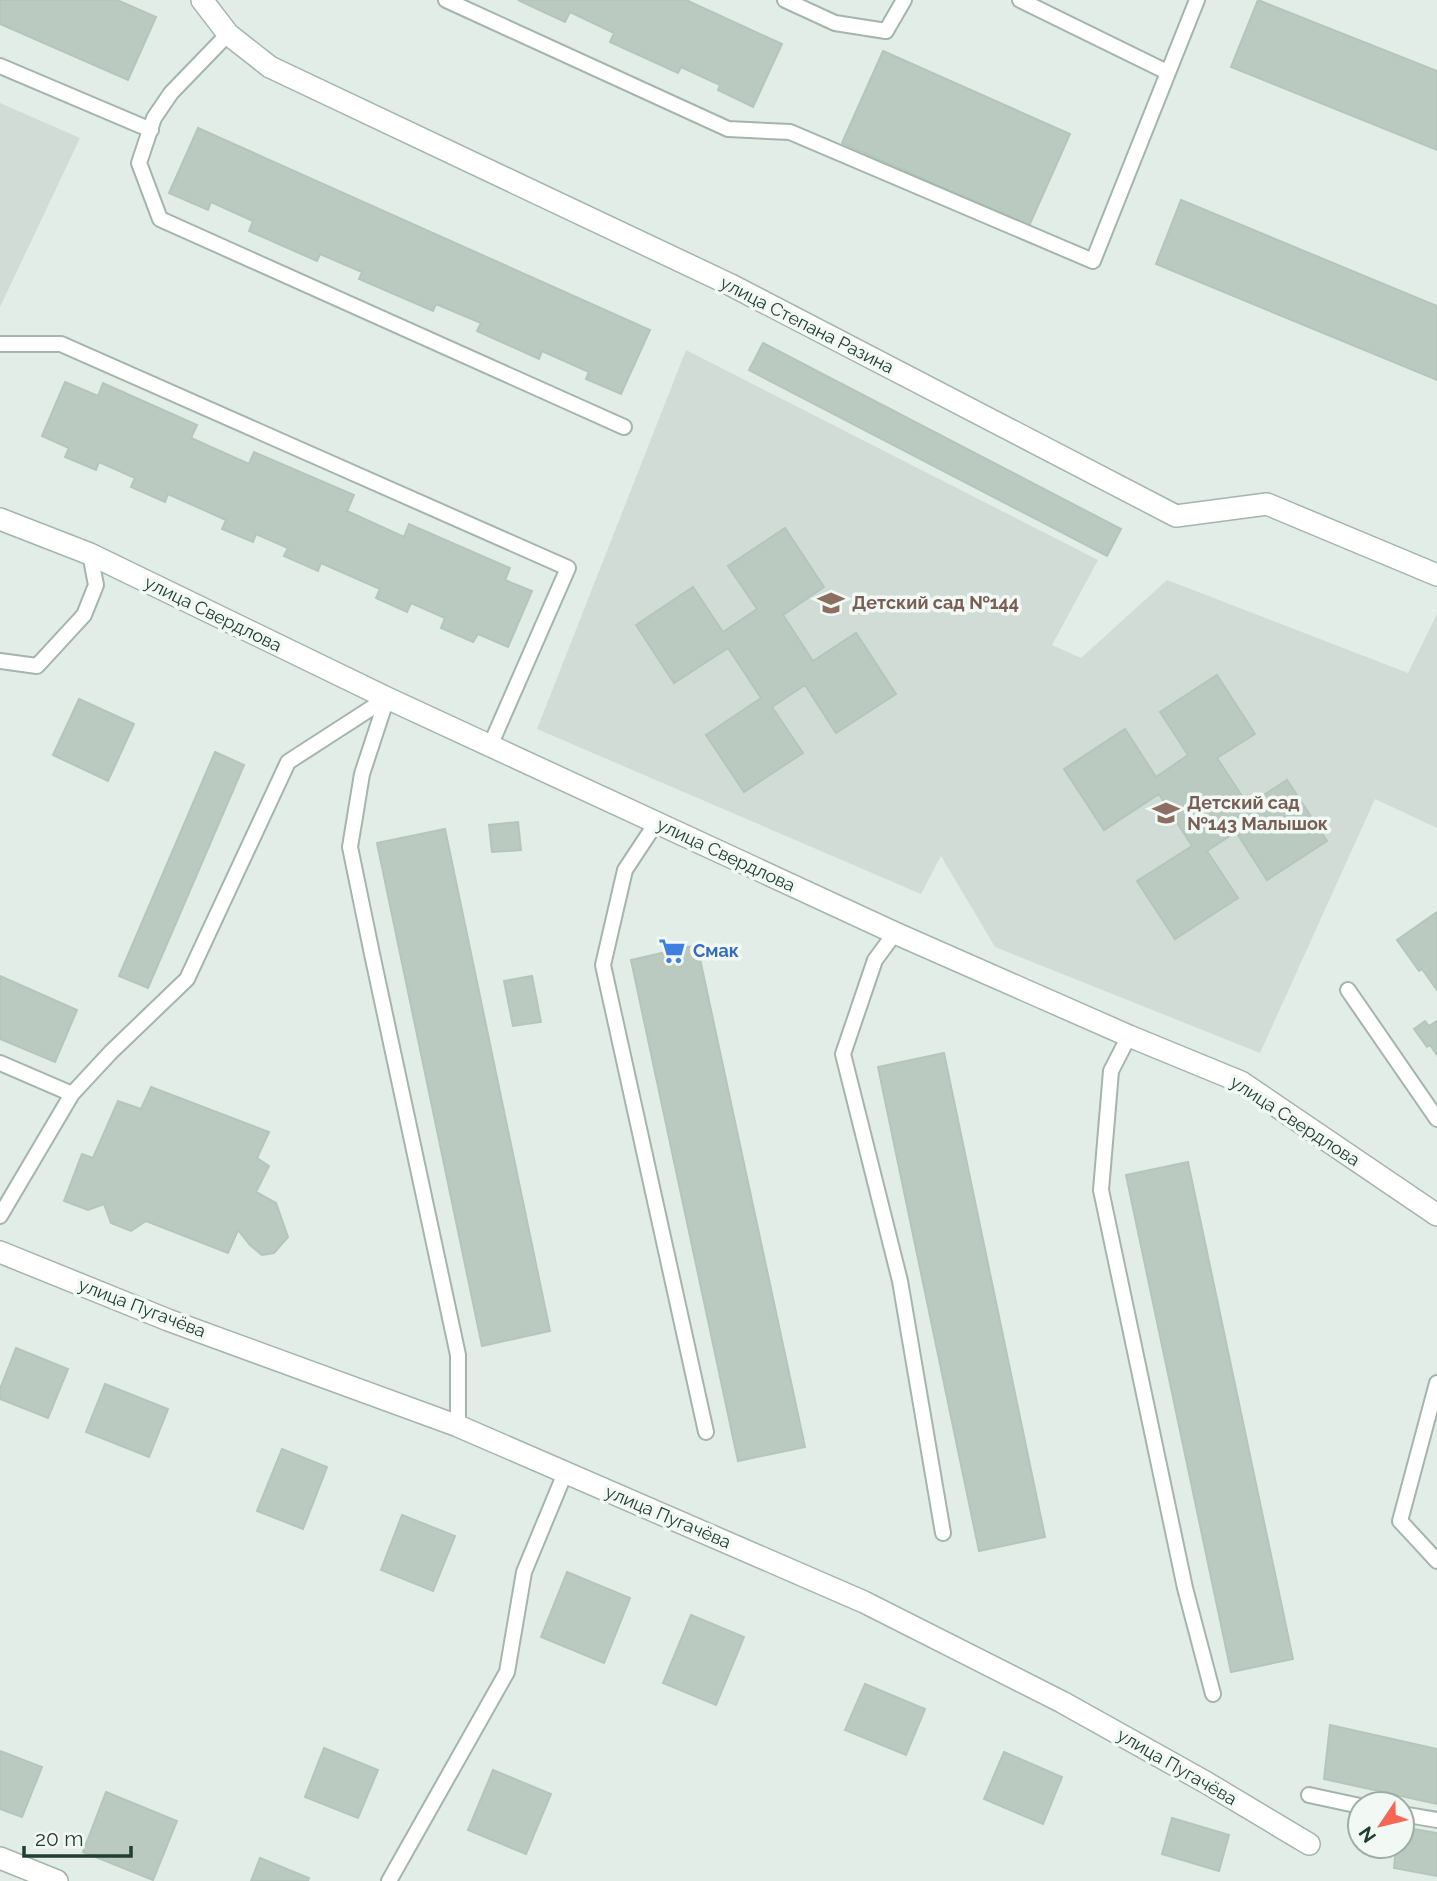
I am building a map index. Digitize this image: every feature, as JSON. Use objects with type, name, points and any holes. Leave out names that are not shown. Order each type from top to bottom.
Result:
[{"type":"street","name":"улица Степана Разина","points":[[202,0],[229,34],[270,67],[731,285],[1176,516],[1267,504],[1437,575]]},
{"type":"street","name":"улица Свердлова","points":[[0,519],[90,554],[387,698],[895,933],[1241,1082],[1437,1215]]},
{"type":"street","name":"улица Пугачёва","points":[[0,1252],[168,1320],[457,1426],[864,1602],[1062,1702],[1207,1783],[1308,1844]]},
{"type":"street","points":[[0,1858],[57,1881]]},
{"type":"lane","points":[[446,0],[728,129],[790,132],[1093,261],[1197,0]]},
{"type":"lane","points":[[785,0],[835,23],[886,30],[904,0]]},
{"type":"lane","points":[[1020,0],[1167,72]]},
{"type":"lane","points":[[229,34],[171,93],[154,118],[139,163],[160,219],[624,427]]},
{"type":"lane","points":[[0,66],[150,130]]},
{"type":"lane","points":[[0,344],[61,344],[568,568],[490,746]]},
{"type":"lane","points":[[0,661],[37,666],[83,615],[96,585],[90,554]]},
{"type":"lane","points":[[0,1216],[72,1094],[111,1052],[187,979],[288,762],[387,698]]},
{"type":"lane","points":[[387,698],[362,774],[351,847],[374,967],[458,1355],[457,1426]]},
{"type":"lane","points":[[656,822],[625,870],[603,965],[706,1432]]},
{"type":"lane","points":[[895,933],[875,960],[843,1054],[900,1281],[943,1533]]},
{"type":"lane","points":[[1348,990],[1437,1119]]},
{"type":"lane","points":[[1129,1036],[1111,1071],[1101,1190],[1185,1588],[1213,1694]]},
{"type":"lane","points":[[0,1063],[72,1094]]},
{"type":"lane","points":[[1437,1384],[1399,1521],[1437,1561]]},
{"type":"lane","points":[[389,1881],[507,1672],[524,1572],[565,1473]]},
{"type":"lane","points":[[1309,1795],[1346,1803]]},
{"type":"lane","points":[[1416,1816],[1437,1820]]},
{"type":"shaded area","points":[[0,103],[80,138],[0,307]]},
{"type":"shaded area","points":[[686,350],[1098,560],[1052,645],[1081,658],[1167,580],[1408,673],[1437,614],[1437,828],[1375,799],[1260,1053],[995,947],[941,856],[921,894],[537,729]]},
{"type":"building","points":[[0,0],[117,0],[156,17],[128,80],[0,24]]},
{"type":"building","points":[[518,0],[686,0],[782,44],[753,107],[718,90],[720,85],[681,67],[678,73],[610,42],[614,33],[570,12],[565,22]]},
{"type":"building","points":[[1258,0],[1437,71],[1437,150],[1231,67]]},
{"type":"building","points":[[883,51],[1070,134],[1029,226],[842,143]]},
{"type":"building","points":[[198,128],[650,330],[621,394],[586,379],[589,372],[542,351],[539,359],[477,331],[481,323],[436,304],[433,311],[359,279],[362,272],[320,254],[317,261],[249,231],[253,221],[211,202],[208,210],[169,193]]},
{"type":"building","points":[[1181,200],[1437,306],[1437,380],[1156,264]]},
{"type":"building","points":[[763,343],[1121,529],[1107,556],[749,370]]},
{"type":"building","points":[[65,382],[98,396],[103,383],[197,425],[191,438],[249,464],[254,452],[354,495],[347,511],[404,537],[409,524],[510,568],[505,580],[532,591],[508,647],[478,634],[473,642],[441,628],[445,618],[411,603],[407,612],[376,598],[380,589],[321,563],[318,571],[284,556],[288,548],[256,534],[253,542],[222,529],[226,520],[168,494],[165,502],[131,487],[135,478],[99,462],[96,470],[65,457],[69,448],[42,436]]},
{"type":"building","points":[[785,528],[824,587],[783,615],[813,661],[856,633],[896,694],[836,733],[805,685],[772,707],[803,753],[744,792],[706,735],[761,698],[728,648],[674,683],[636,625],[693,587],[723,632],[757,609],[728,566]]},
{"type":"building","points":[[1217,675],[1255,734],[1217,758],[1248,805],[1287,780],[1327,841],[1267,880],[1236,832],[1207,851],[1238,898],[1175,939],[1137,881],[1192,846],[1159,794],[1104,830],[1064,769],[1125,729],[1156,777],[1188,755],[1160,712]]},
{"type":"building","points":[[79,699],[134,724],[108,781],[53,755]]},
{"type":"building","points":[[215,752],[244,765],[148,988],[119,976]]},
{"type":"building","points":[[518,822],[521,850],[492,852],[489,825]]},
{"type":"building","points":[[445,829],[550,1331],[482,1346],[377,843]]},
{"type":"building","points":[[1437,912],[1437,990],[1422,969],[1419,971],[1397,940]]},
{"type":"building","points":[[697,945],[805,1447],[738,1461],[631,960]]},
{"type":"building","points":[[0,976],[77,1010],[55,1062],[0,1039]]},
{"type":"building","points":[[532,976],[541,1022],[513,1026],[504,981]]},
{"type":"building","points":[[1425,1021],[1429,1026],[1437,1021],[1437,1055],[1430,1045],[1427,1047],[1414,1029]]},
{"type":"building","points":[[944,1053],[1045,1537],[979,1551],[878,1067]]},
{"type":"building","points":[[151,1087],[269,1132],[257,1158],[269,1166],[256,1192],[276,1203],[288,1237],[274,1253],[262,1255],[238,1230],[228,1253],[146,1221],[131,1231],[111,1223],[104,1204],[88,1210],[64,1201],[82,1154],[93,1158],[118,1101],[141,1109]]},
{"type":"building","points":[[1188,1162],[1293,1659],[1231,1672],[1126,1175]]},
{"type":"building","points":[[16,1348],[68,1369],[48,1418],[0,1399],[0,1389]]},
{"type":"building","points":[[105,1384],[168,1409],[149,1457],[86,1432]]},
{"type":"building","points":[[282,1449],[327,1467],[303,1529],[257,1511]]},
{"type":"building","points":[[402,1515],[455,1536],[433,1591],[381,1570]]},
{"type":"building","points":[[567,1572],[630,1598],[604,1663],[541,1637]]},
{"type":"building","points":[[691,1615],[744,1637],[716,1705],[663,1683]]},
{"type":"building","points":[[865,1684],[925,1709],[906,1755],[845,1730]]},
{"type":"building","points":[[1330,1725],[1437,1749],[1437,1804],[1416,1799],[1416,1790],[1374,1790],[1324,1779]]},
{"type":"building","points":[[324,1748],[378,1770],[358,1818],[305,1797]]},
{"type":"building","points":[[0,1751],[42,1767],[22,1817],[0,1809]]},
{"type":"building","points":[[1004,1752],[1062,1777],[1043,1824],[984,1799]]},
{"type":"building","points":[[493,1770],[551,1794],[526,1854],[468,1830]]},
{"type":"building","points":[[106,1792],[177,1821],[153,1880],[83,1852]]},
{"type":"building","points":[[1172,1818],[1229,1835],[1219,1871],[1162,1854]]},
{"type":"building","points":[[1416,1829],[1437,1833],[1437,1876],[1394,1868],[1395,1860],[1416,1860]]},
{"type":"building","points":[[260,1858],[309,1878],[308,1881],[251,1881]]},
{"type":"place","name":"Детский сад №144","points":[[831,603]]},
{"type":"place","name":"Детский сад №143 Малышок","points":[[1166,813]]},
{"type":"place","name":"Смак","points":[[672,951]]}]
